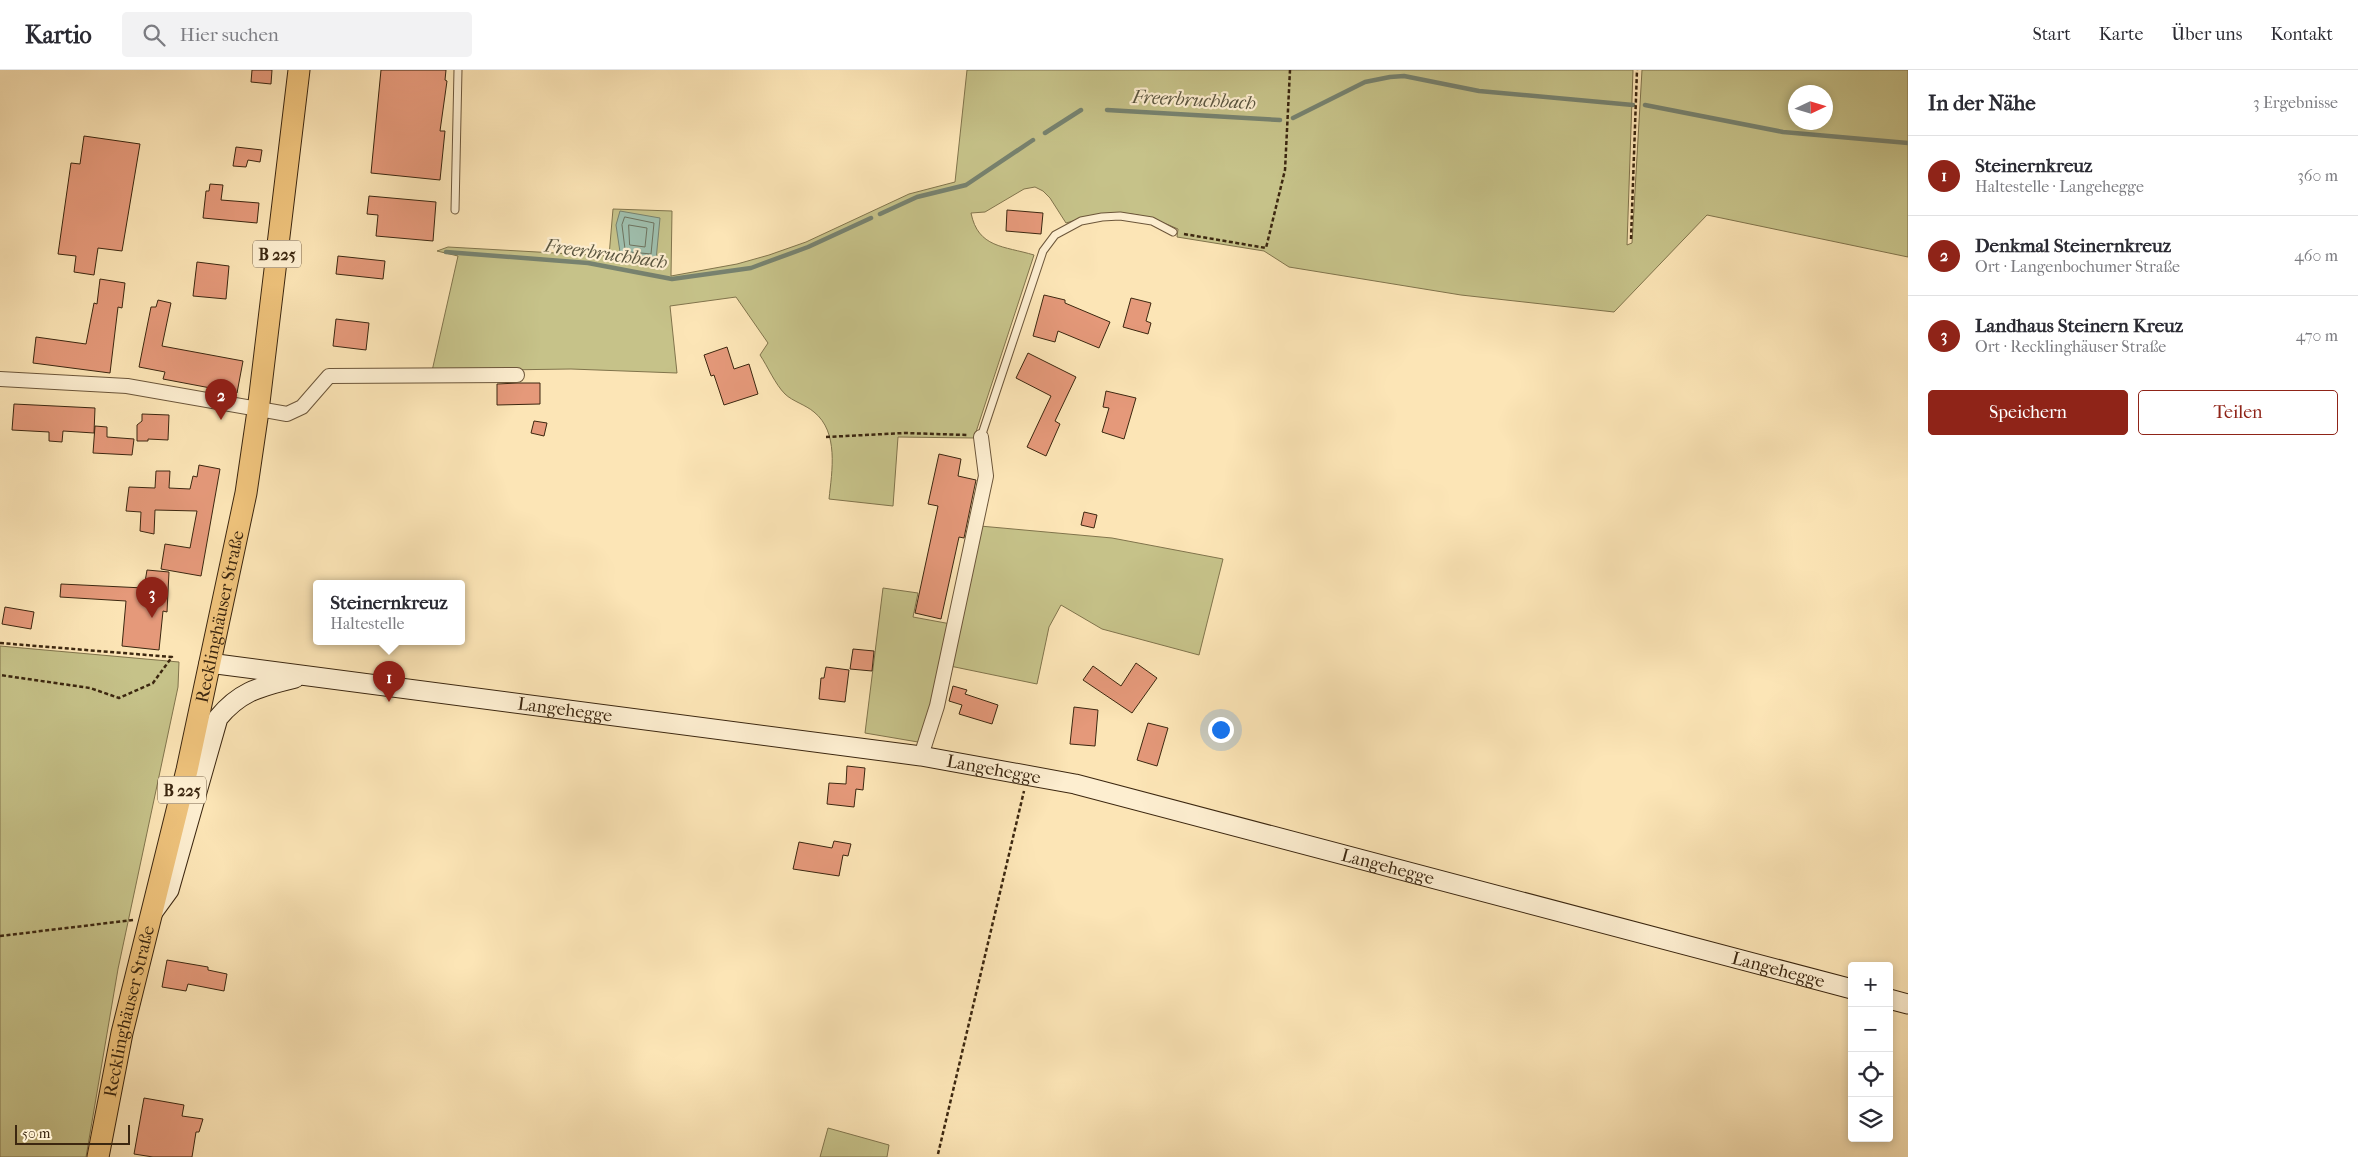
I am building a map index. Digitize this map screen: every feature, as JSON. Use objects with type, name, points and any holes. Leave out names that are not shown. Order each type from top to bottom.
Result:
[{"type":"main road","name":"Recklinghäuser Straße","points":[[98,1157],[122,1033],[187,770],[246,493],[258,410],[299,70]]},
{"type":"street","points":[[0,379],[127,386],[287,414],[302,407],[329,376],[517,375]]},
{"type":"street","name":"Langehegge","points":[[921,756],[937,706],[986,476],[981,437]]},
{"type":"street","name":"Langehegge","points":[[209,663],[921,756],[1075,784],[1848,988]]},
{"type":"street","name":"B 225","points":[[150,917],[169,890],[218,718],[231,702],[258,688],[303,676]]},
{"type":"street","points":[[1893,1000],[1908,1004]]},
{"type":"lane","points":[[455,210],[458,70]]},
{"type":"lane","points":[[981,437],[1042,251],[1055,235],[1081,221],[1120,216],[1152,221],[1173,232]]},
{"type":"path","points":[[1173,232],[1266,248],[1285,170],[1290,70]]},
{"type":"path","points":[[1631,238],[1637,70]]},
{"type":"path","points":[[826,437],[904,433],[981,437]]},
{"type":"path","points":[[0,643],[172,657],[153,683],[119,698],[90,688],[0,675]]},
{"type":"path","points":[[938,1154],[1028,775]]},
{"type":"path","points":[[0,936],[150,917]]},
{"type":"shaded area","points":[[967,70],[1633,70],[1627,245],[1632,243],[1642,70],[1908,70],[1908,257],[1707,215],[1614,312],[1461,295],[1289,267],[1264,251],[1177,237],[1178,229],[1162,222],[1123,213],[1097,215],[1066,223],[1050,198],[1043,191],[1035,187],[1024,189],[985,212],[971,213],[974,224],[986,239],[1003,247],[1034,255],[974,438],[898,437],[893,506],[829,499],[832,452],[827,430],[822,420],[814,412],[785,394],[778,385],[760,355],[768,343],[736,297],[670,306],[677,373],[571,369],[432,371],[458,256],[437,251],[448,247],[609,256],[613,209],[672,211],[671,276],[737,264],[769,255],[806,242],[909,194],[955,182]]},
{"type":"shaded area","points":[[980,526],[1112,538],[1223,559],[1199,655],[1102,629],[1061,605],[1049,627],[1037,684],[950,666]]},
{"type":"shaded area","points":[[883,588],[918,593],[913,617],[951,624],[930,713],[918,742],[865,733]]},
{"type":"shaded area","points":[[0,646],[179,662],[178,687],[118,969],[86,1157],[0,1157]]},
{"type":"shaded area","points":[[828,1128],[889,1145],[887,1157],[820,1157]]},
{"type":"water","points":[[620,211],[660,218],[656,260],[628,257],[620,252],[616,225]]},
{"type":"building","points":[[252,70],[272,70],[271,84],[251,82]]},
{"type":"building","points":[[381,70],[446,70],[445,80],[447,81],[440,131],[445,131],[440,180],[371,173]]},
{"type":"building","points":[[84,136],[140,144],[122,251],[98,248],[94,275],[74,272],[76,256],[58,254],[71,163],[80,164]]},
{"type":"building","points":[[236,147],[262,150],[260,162],[248,160],[246,167],[233,166]]},
{"type":"building","points":[[210,184],[223,185],[221,200],[259,203],[257,223],[203,218],[206,191],[209,191]]},
{"type":"building","points":[[369,196],[436,202],[433,241],[376,236],[378,215],[367,214]]},
{"type":"building","points":[[1007,210],[1043,213],[1041,234],[1006,231]]},
{"type":"building","points":[[338,256],[385,261],[383,279],[336,274]]},
{"type":"building","points":[[197,262],[229,266],[226,299],[193,296]]},
{"type":"building","points":[[100,279],[125,283],[122,308],[118,307],[110,373],[33,363],[36,337],[86,344],[94,303],[97,304]]},
{"type":"building","points":[[1044,295],[1065,300],[1065,303],[1110,322],[1099,348],[1058,331],[1055,342],[1033,336]]},
{"type":"building","points":[[1131,298],[1151,303],[1146,321],[1151,323],[1148,334],[1123,327]]},
{"type":"building","points":[[158,300],[171,303],[162,346],[243,361],[237,393],[163,379],[165,372],[139,367],[151,307],[156,307]]},
{"type":"building","points":[[336,319],[369,323],[366,350],[333,346]]},
{"type":"building","points":[[727,347],[734,369],[749,364],[758,394],[724,405],[714,375],[711,376],[704,355]]},
{"type":"building","points":[[1028,353],[1076,377],[1055,421],[1060,424],[1046,456],[1027,447],[1051,396],[1016,378]]},
{"type":"building","points":[[540,383],[540,404],[497,405],[497,384]]},
{"type":"building","points":[[1106,391],[1136,398],[1124,439],[1102,432],[1109,408],[1103,407]]},
{"type":"building","points":[[14,404],[95,408],[94,433],[63,431],[62,442],[49,441],[49,432],[12,430]]},
{"type":"building","points":[[142,414],[169,415],[168,440],[148,439],[148,441],[137,441],[137,425],[142,421]]},
{"type":"building","points":[[534,421],[547,423],[544,436],[531,433]]},
{"type":"building","points":[[95,426],[107,427],[107,437],[134,439],[132,455],[93,453]]},
{"type":"building","points":[[939,454],[961,459],[958,476],[976,480],[964,538],[959,537],[941,619],[915,613],[938,506],[928,504]]},
{"type":"building","points":[[199,465],[220,469],[201,576],[161,569],[165,544],[190,548],[197,511],[155,510],[154,534],[140,531],[141,512],[126,511],[129,487],[155,488],[156,471],[170,471],[169,488],[190,489],[193,476],[197,477]]},
{"type":"building","points":[[1084,512],[1097,515],[1094,528],[1081,525]]},
{"type":"building","points":[[147,570],[169,572],[167,612],[163,611],[159,650],[122,646],[126,601],[60,597],[61,584],[144,588]]},
{"type":"building","points":[[5,607],[34,612],[31,629],[2,624]]},
{"type":"building","points":[[853,649],[874,651],[872,671],[850,669]]},
{"type":"building","points":[[1136,663],[1157,678],[1132,713],[1083,680],[1093,666],[1121,686]]},
{"type":"building","points":[[826,667],[849,670],[845,702],[819,699],[821,678],[824,678]]},
{"type":"building","points":[[953,686],[967,690],[965,694],[998,705],[992,724],[959,714],[962,705],[949,701]]},
{"type":"building","points":[[1074,707],[1098,710],[1095,746],[1070,744]]},
{"type":"building","points":[[1148,723],[1168,728],[1157,766],[1137,760]]},
{"type":"building","points":[[847,766],[865,768],[863,790],[856,789],[854,807],[827,804],[829,783],[846,784]]},
{"type":"building","points":[[834,841],[851,844],[848,856],[843,855],[839,876],[793,869],[799,842],[832,848]]},
{"type":"building","points":[[167,960],[208,967],[208,970],[227,974],[224,991],[188,984],[186,991],[162,987]]},
{"type":"building","points":[[144,1098],[184,1105],[182,1116],[203,1119],[199,1132],[196,1132],[192,1157],[153,1157],[134,1154]]},
{"type":"waterway","name":"Freerbruchbach","points":[[1293,118],[1365,82],[1404,76],[1479,91],[1633,105]]},
{"type":"waterway","name":"Freerbruchbach","points":[[1645,105],[1783,132],[1908,143]]},
{"type":"waterway","name":"Freerbruchbach","points":[[1045,133],[1081,110]]},
{"type":"waterway","name":"Freerbruchbach","points":[[1107,110],[1280,120]]},
{"type":"waterway","name":"Freerbruchbach","points":[[880,214],[917,197],[966,185],[1033,140]]},
{"type":"waterway","name":"Freerbruchbach","points":[[446,252],[588,263],[672,279],[751,268],[808,247],[871,218]]},
{"type":"place","name":"Denkmal Steinernkreuz","points":[[221,420]]},
{"type":"place","name":"Landhaus Steinern Kreuz","points":[[152,618]]},
{"type":"place","name":"Steinernkreuz","points":[[389,702]]}]
